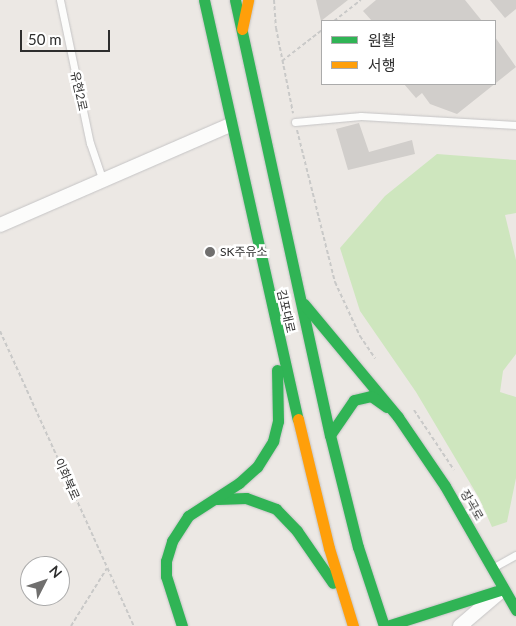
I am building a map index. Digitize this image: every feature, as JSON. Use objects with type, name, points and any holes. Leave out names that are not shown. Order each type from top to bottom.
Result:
[{"type":"main road","points":[[235,0],[242,30]]},
{"type":"main road","name":"김포대로","points":[[248,0],[242,30],[304,304],[330,435],[358,547],[385,626]]},
{"type":"main road","name":"김포대로","points":[[204,2],[276,332],[343,596],[353,626]]},
{"type":"main road","points":[[304,304],[361,369],[398,417]]},
{"type":"main road","points":[[182,626],[166,576],[166,561],[172,541],[188,516],[217,499],[258,467],[273,441],[278,421],[276,332]]},
{"type":"main road","points":[[330,435],[347,407],[362,396],[380,400],[398,417]]},
{"type":"main road","name":"장곡로","points":[[398,417],[445,486],[516,610]]},
{"type":"main road","points":[[217,499],[246,498],[276,509],[297,531],[343,596]]},
{"type":"main road","points":[[385,626],[503,589]]},
{"type":"street","points":[[0,225],[230,126]]},
{"type":"street","points":[[460,626],[503,589]]},
{"type":"lane","name":"유현2로","points":[[60,0],[90,143],[103,181]]},
{"type":"lane","points":[[295,122],[361,116],[516,125]]},
{"type":"lane","points":[[491,568],[516,554]]},
{"type":"path","points":[[274,0],[282,62],[335,282],[360,336],[376,360]]},
{"type":"path","points":[[335,20],[361,0]]},
{"type":"path","points":[[282,62],[321,31]]},
{"type":"path","name":"이화북로","points":[[0,331],[134,626]]},
{"type":"path","points":[[409,404],[433,435],[458,478]]},
{"type":"path","points":[[71,626],[107,568]]},
{"type":"green space","points":[[437,154],[516,160],[516,213],[505,215],[516,260],[516,354],[503,371],[500,392],[516,397],[516,478],[507,522],[492,527],[479,498],[416,392],[360,311],[340,248],[385,196]]},
{"type":"building","points":[[316,0],[348,0],[321,20]]},
{"type":"building","points":[[376,0],[465,0],[481,20],[371,20],[363,11]]},
{"type":"building","points":[[490,0],[516,0],[516,9],[505,18]]},
{"type":"building","points":[[496,38],[516,67],[496,83]]},
{"type":"building","points":[[405,85],[494,85],[457,114],[430,104],[422,93],[416,98]]},
{"type":"building","points":[[359,123],[369,152],[412,140],[415,154],[348,170],[336,129]]},
{"type":"traffic: fast","points":[[204,0],[298,419]]},
{"type":"traffic: fast","points":[[235,0],[330,435],[358,547],[384,626]]},
{"type":"traffic: fast","points":[[304,304],[398,417]]},
{"type":"traffic: fast","points":[[182,626],[166,576],[166,561],[172,541],[188,516],[239,483],[257,467],[273,441],[278,421],[277,370]]},
{"type":"traffic: fast","points":[[330,435],[354,400],[371,396],[387,407]]},
{"type":"traffic: fast","points":[[398,417],[445,486],[516,610]]},
{"type":"traffic: fast","points":[[217,499],[246,498],[276,509],[297,531],[333,583]]},
{"type":"traffic: fast","points":[[387,626],[503,589]]},
{"type":"traffic: slow","points":[[242,29],[248,0]]},
{"type":"traffic: slow","points":[[298,419],[329,548],[353,626]]},
{"type":"place","name":"SK주유소","points":[[210,252]]}]
